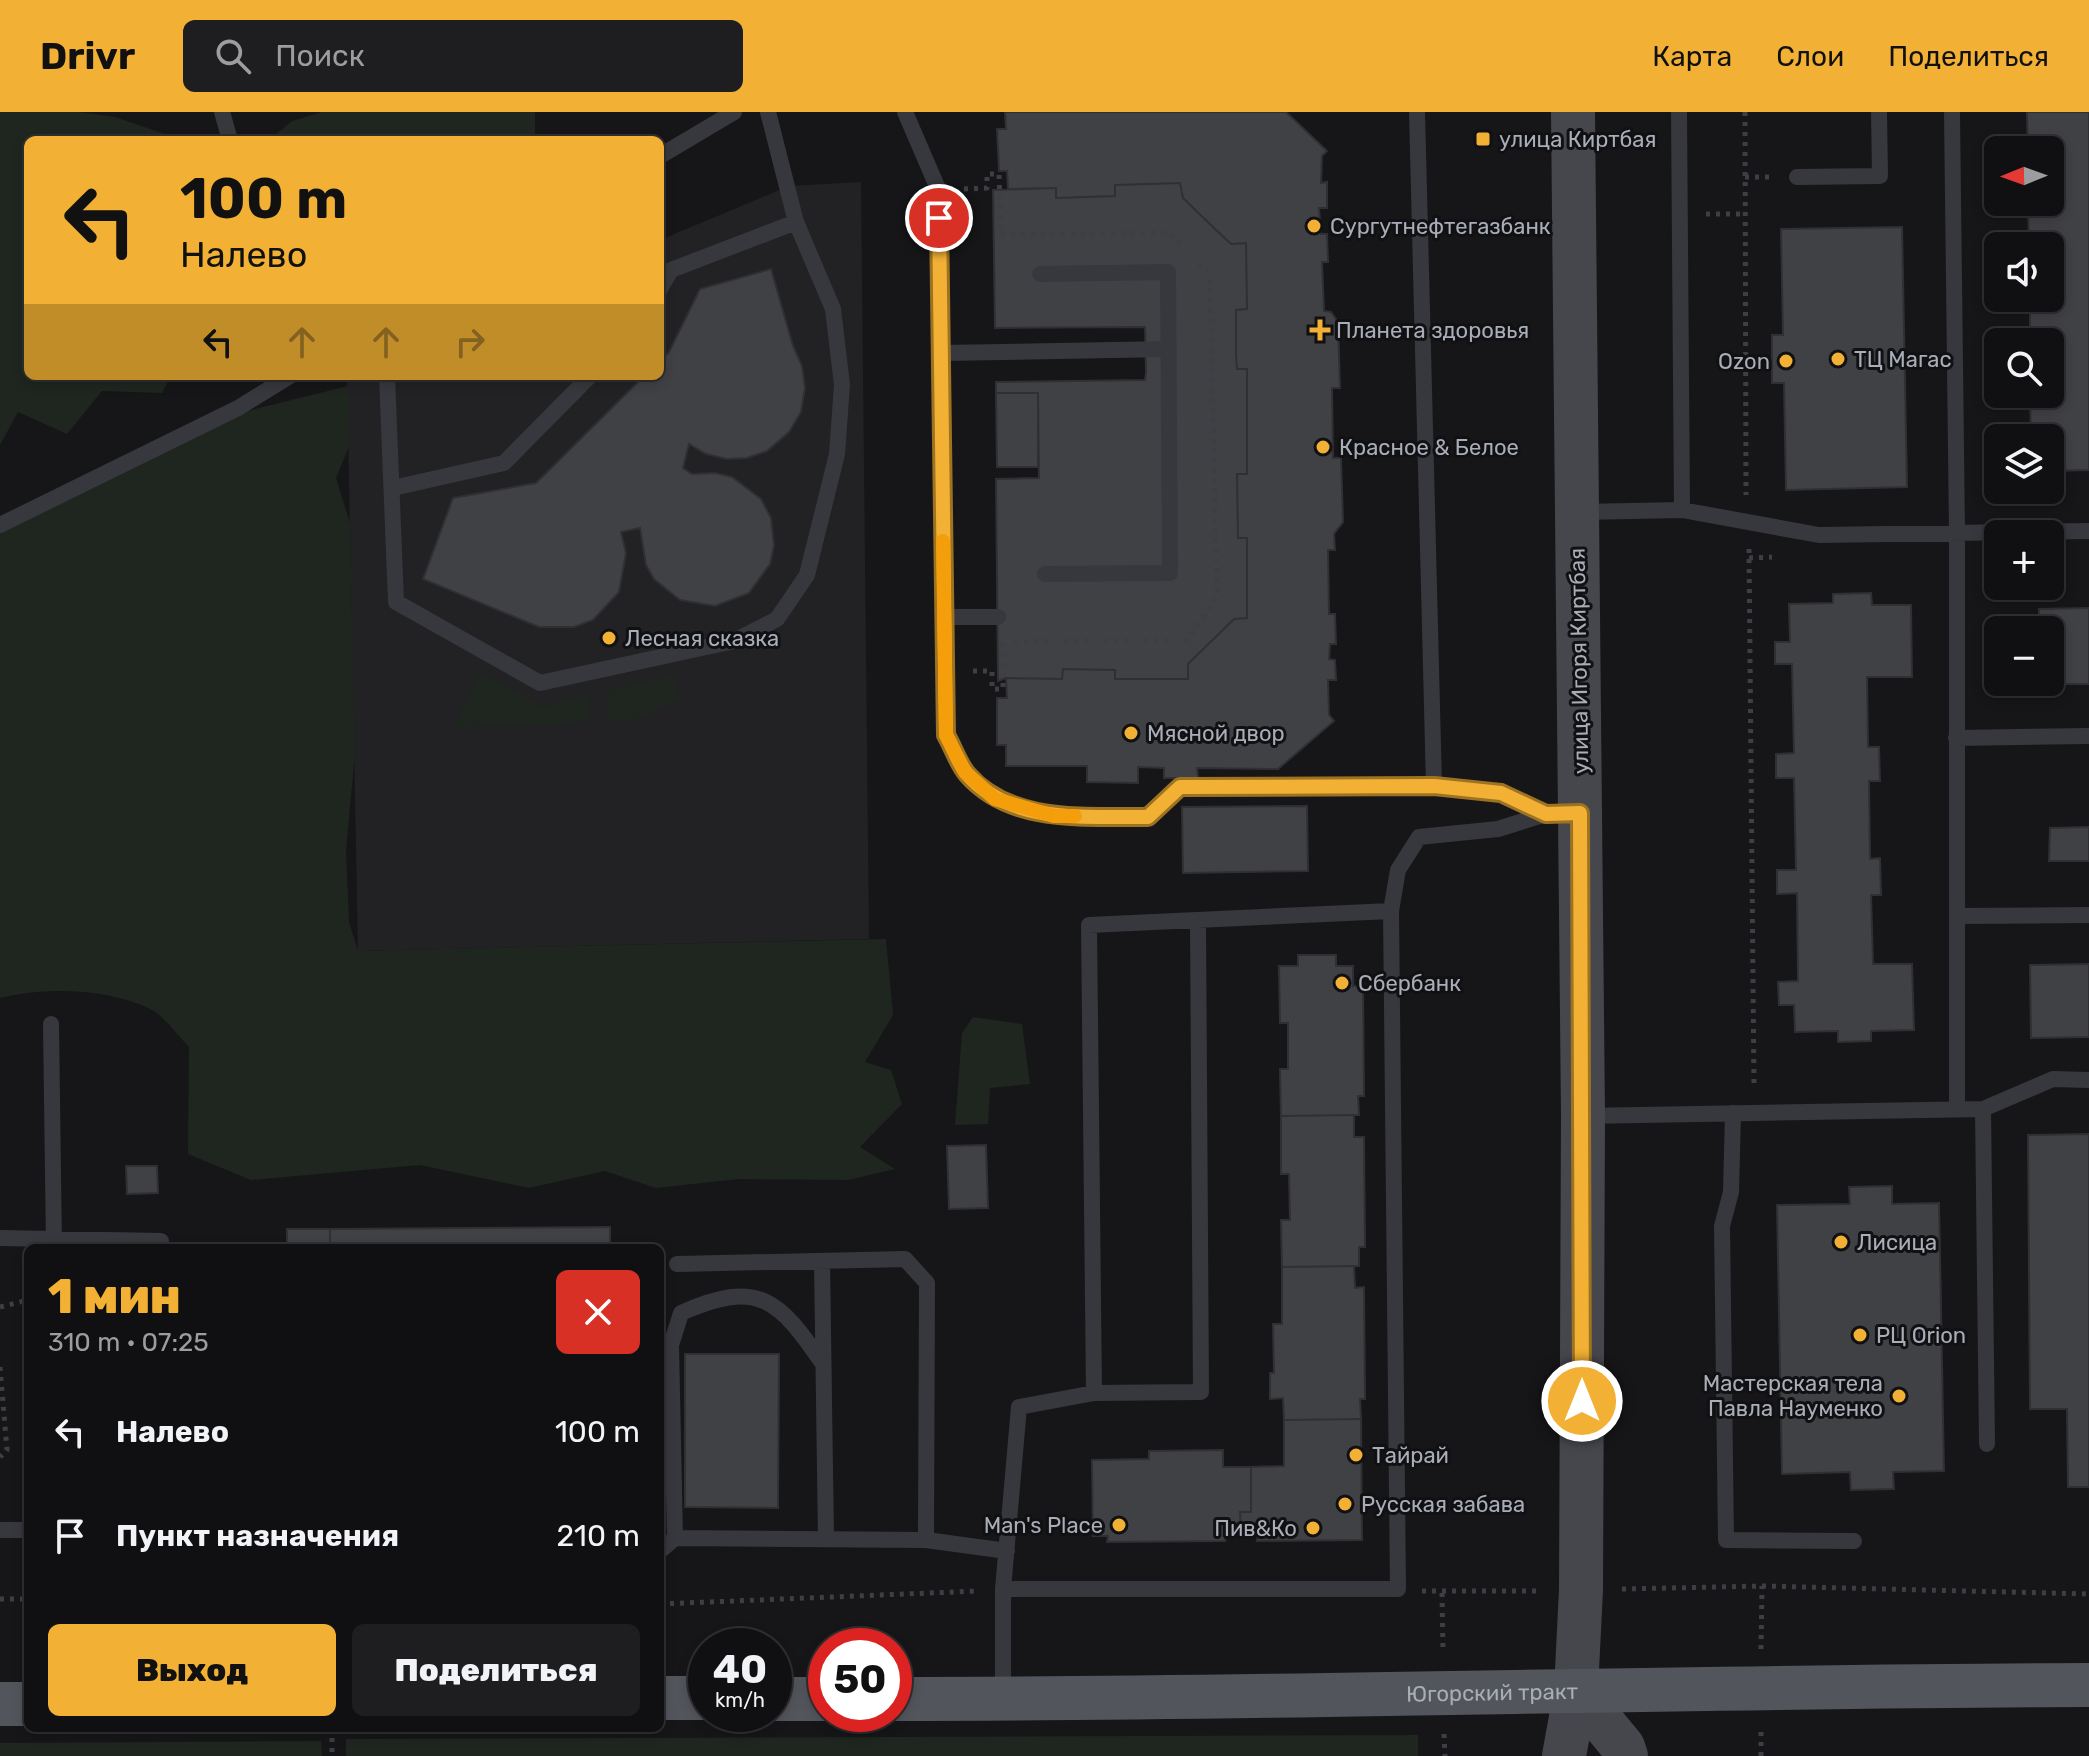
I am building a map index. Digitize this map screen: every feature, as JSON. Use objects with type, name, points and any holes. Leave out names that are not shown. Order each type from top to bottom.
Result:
[{"type":"main road","name":"улица Игоря Киртбая","points":[[1564,1756],[1576,1690],[1581,1590],[1583,1116],[1563,814],[1577,512],[1573,112]]},
{"type":"main road","name":"Югорский тракт","points":[[912,1699],[2089,1685]]},
{"type":"main road","points":[[1576,1690],[1623,1747],[1626,1756]]},
{"type":"main road","points":[[664,1698],[688,1698]]},
{"type":"main road","points":[[0,1704],[24,1704]]},
{"type":"lane","points":[[222,112],[229,136]]},
{"type":"lane","points":[[664,154],[734,112]]},
{"type":"lane","points":[[387,380],[396,602],[540,683],[734,641],[777,619],[807,575],[837,454],[842,385],[833,309],[796,222],[768,112]]},
{"type":"lane","points":[[905,112],[939,191],[946,735],[965,772],[995,799],[1054,816],[1148,817],[1180,787],[1434,786],[1501,793],[1563,814]]},
{"type":"lane","points":[[1417,112],[1434,786]]},
{"type":"lane","points":[[1679,112],[1682,510]]},
{"type":"lane","points":[[1797,177],[1880,176],[1879,112]]},
{"type":"lane","points":[[1952,112],[1957,534],[1957,1109]]},
{"type":"lane","points":[[664,282],[671,270],[796,222]]},
{"type":"lane","points":[[1040,274],[1168,272],[1170,573],[1045,574]]},
{"type":"lane","points":[[941,353],[1169,349]]},
{"type":"lane","points":[[0,525],[238,408],[284,380]]},
{"type":"lane","points":[[393,488],[504,463],[586,380]]},
{"type":"lane","points":[[1577,512],[1682,510],[1819,535],[2089,531]]},
{"type":"lane","points":[[944,617],[998,617]]},
{"type":"lane","points":[[1956,738],[2089,736]]},
{"type":"lane","points":[[1003,1589],[1398,1589],[1391,911],[1398,870],[1419,837],[1498,829],[1563,814]]},
{"type":"lane","points":[[1094,1393],[1089,925],[1391,911]]},
{"type":"lane","points":[[1957,916],[2089,915]]},
{"type":"lane","points":[[1003,1699],[1003,1589],[1019,1407],[1094,1393],[1201,1392],[1198,922]]},
{"type":"lane","points":[[51,1024],[54,1244]]},
{"type":"lane","points":[[1583,1116],[1983,1109],[2053,1079],[2089,1080]]},
{"type":"lane","points":[[1983,1109],[1987,1444]]},
{"type":"lane","points":[[1733,1113],[1731,1192],[1722,1226],[1726,1540],[1854,1541]]},
{"type":"lane","points":[[0,1238],[54,1244],[161,1241]]},
{"type":"lane","points":[[677,1264],[905,1259],[927,1283],[926,1540]]},
{"type":"lane","points":[[822,1262],[826,1538]]},
{"type":"lane","points":[[675,1538],[671,1345],[681,1313],[712,1299],[738,1296],[769,1302],[790,1316],[823,1364]]},
{"type":"lane","points":[[0,1530],[24,1530]]},
{"type":"lane","points":[[664,1548],[675,1538],[826,1538],[926,1540],[1007,1551]]},
{"type":"path","points":[[1745,112],[1746,524],[1755,1113]]},
{"type":"path","points":[[987,188],[987,174],[999,174],[999,189]]},
{"type":"path","points":[[1679,213],[1745,214]]},
{"type":"path","points":[[992,671],[992,689],[1003,689],[1003,681]]},
{"type":"path","points":[[0,1307],[24,1301]]},
{"type":"path","points":[[0,1367],[7,1450],[0,1457]]},
{"type":"path","points":[[1398,1589],[1442,1593],[1762,1586],[2089,1594]]},
{"type":"path","points":[[664,1604],[1003,1589]]},
{"type":"path","points":[[0,1599],[24,1599]]},
{"type":"path","points":[[332,1732],[332,1756]]},
{"type":"shaded area","points":[[0,112],[78,112],[115,117],[171,136],[24,136],[24,380],[169,380],[162,393],[102,391],[67,434],[18,412],[0,445]]},
{"type":"shaded area","points":[[322,112],[535,112],[535,136],[274,136],[292,121]]},
{"type":"shaded area","name":"Лесная сказка","points":[[861,182],[869,939],[358,951],[347,380],[664,380],[664,238],[789,186]]},
{"type":"shaded area","points":[[348,386],[349,447],[336,478],[350,523],[355,753],[346,850],[349,922],[358,951],[886,939],[893,1015],[865,1062],[891,1070],[902,1104],[860,1147],[895,1169],[848,1180],[739,1179],[656,1188],[605,1171],[529,1188],[420,1165],[251,1180],[188,1154],[189,1047],[154,1011],[113,996],[75,991],[36,992],[0,998],[0,533],[235,414]]},
{"type":"shaded area","points":[[480,671],[543,707],[589,693],[590,722],[454,728]]},
{"type":"shaded area","points":[[673,676],[680,698],[637,719],[608,720],[607,690]]},
{"type":"shaded area","points":[[973,1017],[1022,1024],[1030,1084],[990,1088],[988,1124],[955,1125],[962,1033]]},
{"type":"shaded area","points":[[1418,1735],[1418,1756],[346,1756],[346,1739]]},
{"type":"shaded area","points":[[321,1741],[322,1756],[0,1756],[0,1743]]},
{"type":"building","points":[[1005,112],[1286,112],[1327,151],[1322,156],[1321,183],[1327,182],[1327,208],[1319,208],[1321,234],[1327,234],[1328,262],[1322,262],[1324,311],[1331,312],[1338,322],[1340,388],[1332,388],[1333,458],[1341,458],[1343,522],[1334,534],[1335,550],[1328,550],[1329,614],[1335,614],[1336,644],[1330,644],[1329,659],[1335,660],[1336,680],[1328,680],[1329,715],[1334,721],[1278,769],[1197,768],[1198,778],[1164,778],[1164,768],[1138,767],[1138,783],[1087,782],[1087,766],[1006,766],[1006,745],[997,745],[997,698],[1007,698],[1006,678],[1062,679],[1063,669],[1115,670],[1115,679],[1188,679],[1188,664],[1234,619],[1247,618],[1247,538],[1238,538],[1237,474],[1247,474],[1247,369],[1237,369],[1236,355],[1236,310],[1247,309],[1246,243],[1231,244],[1183,198],[1180,183],[1115,185],[1115,196],[1056,198],[1056,188],[1008,189],[1007,171],[999,171],[997,129],[1006,129]]},
{"type":"building","points":[[2027,112],[2089,112],[2089,470],[2064,471],[2064,424],[2031,424],[2030,408],[2064,408],[2064,328],[2030,328],[2030,312],[2064,312],[2064,232],[2029,232],[2028,216],[2064,216],[2064,136],[2028,136]]},
{"type":"building","points":[[1180,183],[1183,198],[1231,244],[1246,243],[1247,309],[1236,310],[1236,355],[1237,369],[1247,369],[1247,474],[1237,474],[1238,538],[1247,538],[1247,618],[1234,619],[1188,664],[1188,679],[1115,679],[1115,670],[1063,669],[1062,679],[1006,678],[998,681],[996,479],[1039,478],[1038,393],[996,393],[996,382],[1145,380],[1146,373],[1145,327],[995,328],[993,190],[1056,188],[1056,198],[1115,196],[1115,185]]},
{"type":"building","name":"ТЦ Магас","points":[[1902,227],[1907,487],[1786,490],[1784,383],[1772,383],[1772,335],[1783,335],[1781,229]]},
{"type":"building","points":[[771,269],[793,346],[802,366],[805,388],[801,412],[789,432],[767,451],[747,458],[727,459],[706,454],[689,444],[683,468],[692,474],[715,473],[732,477],[761,499],[771,518],[774,546],[770,564],[749,593],[715,606],[680,600],[654,579],[646,565],[640,528],[621,532],[626,553],[619,592],[593,620],[574,627],[539,627],[423,579],[453,498],[536,483],[640,380],[664,380],[664,357],[700,289]]},
{"type":"building","points":[[996,393],[1038,393],[1038,467],[997,467]]},
{"type":"building","points":[[1871,593],[1872,605],[1911,605],[1912,677],[1867,677],[1868,747],[1879,747],[1880,781],[1869,781],[1870,859],[1880,858],[1881,895],[1871,895],[1873,964],[1912,964],[1914,1030],[1871,1031],[1871,1041],[1838,1042],[1838,1031],[1795,1032],[1794,1005],[1779,1005],[1778,982],[1798,981],[1797,893],[1777,894],[1777,870],[1796,870],[1794,778],[1776,778],[1776,754],[1794,753],[1792,664],[1775,664],[1775,642],[1790,642],[1789,604],[1833,603],[1833,594]]},
{"type":"building","points":[[2089,608],[2089,684],[2064,684],[2064,616],[2039,616],[2039,609]]},
{"type":"building","points":[[1307,806],[1308,871],[1183,873],[1182,807]]},
{"type":"building","points":[[2089,827],[2089,861],[2049,861],[2050,828]]},
{"type":"building","points":[[1298,955],[1336,955],[1336,966],[1353,966],[1353,986],[1363,986],[1364,1096],[1358,1096],[1359,1115],[1281,1116],[1280,1069],[1288,1069],[1288,1023],[1280,1023],[1279,966],[1298,966]]},
{"type":"building","points":[[2089,964],[2089,1037],[2031,1038],[2030,965]]},
{"type":"building","points":[[1354,1115],[1354,1137],[1364,1137],[1365,1247],[1359,1247],[1359,1266],[1282,1267],[1281,1220],[1290,1220],[1289,1174],[1281,1174],[1281,1116]]},
{"type":"building","points":[[2089,1134],[2089,1487],[2068,1487],[2067,1409],[2030,1409],[2028,1135]]},
{"type":"building","points":[[986,1145],[988,1208],[949,1209],[947,1146]]},
{"type":"building","points":[[126,1166],[157,1166],[158,1193],[127,1194]]},
{"type":"building","name":"РЦ Orion","points":[[1892,1186],[1892,1204],[1939,1203],[1944,1471],[1893,1472],[1894,1489],[1851,1490],[1850,1472],[1782,1474],[1777,1205],[1850,1204],[1849,1187]]},
{"type":"building","points":[[610,1227],[610,1244],[330,1244],[330,1229]]},
{"type":"building","points":[[287,1229],[330,1229],[330,1244],[287,1244]]},
{"type":"building","points":[[1354,1266],[1355,1288],[1364,1287],[1365,1399],[1360,1399],[1361,1419],[1284,1420],[1283,1398],[1270,1399],[1270,1373],[1274,1373],[1273,1324],[1282,1324],[1282,1267]]},
{"type":"building","points":[[685,1354],[779,1354],[778,1508],[685,1507]]},
{"type":"building","points":[[1361,1419],[1362,1540],[1257,1541],[1258,1534],[1241,1535],[1240,1512],[1251,1512],[1251,1467],[1284,1466],[1284,1420]]},
{"type":"building","points":[[1223,1450],[1223,1467],[1251,1467],[1251,1512],[1240,1512],[1241,1535],[1225,1535],[1225,1541],[1107,1542],[1108,1536],[1093,1536],[1092,1460],[1149,1459],[1149,1451]]},
{"type":"slow traffic","points":[[943,541],[946,735],[965,772],[995,799],[1054,816],[1075,816]]},
{"type":"place","name":"улица Киртбая","points":[[1483,139]]},
{"type":"place","name":"Сургутнефтегазбанк","points":[[1314,226]]},
{"type":"place","name":"Планета здоровья","points":[[1320,330]]},
{"type":"place","name":"ТЦ Магас","points":[[1838,359]]},
{"type":"place","name":"Ozon","points":[[1786,361]]},
{"type":"place","name":"Красное & Белое","points":[[1323,447]]},
{"type":"place","name":"Лесная сказка","points":[[609,638]]},
{"type":"place","name":"Мясной двор","points":[[1131,733]]},
{"type":"place","name":"Сбербанк","points":[[1342,983]]},
{"type":"place","name":"Лисица","points":[[1841,1242]]},
{"type":"place","name":"РЦ Orion","points":[[1860,1335]]},
{"type":"place","name":"Мастерская тела Павла Науменко","points":[[1899,1396]]},
{"type":"place","name":"Тайрай","points":[[1356,1455]]},
{"type":"place","name":"Русская забава","points":[[1345,1504]]},
{"type":"place","name":"Man's Place","points":[[1119,1525]]},
{"type":"place","name":"Пив&Ко","points":[[1313,1528]]},
{"type":"route","points":[[939,218],[946,735],[965,772],[995,799],[1054,816],[1148,817],[1180,787],[1434,786],[1501,793],[1546,814],[1580,813],[1582,1401]]}]
